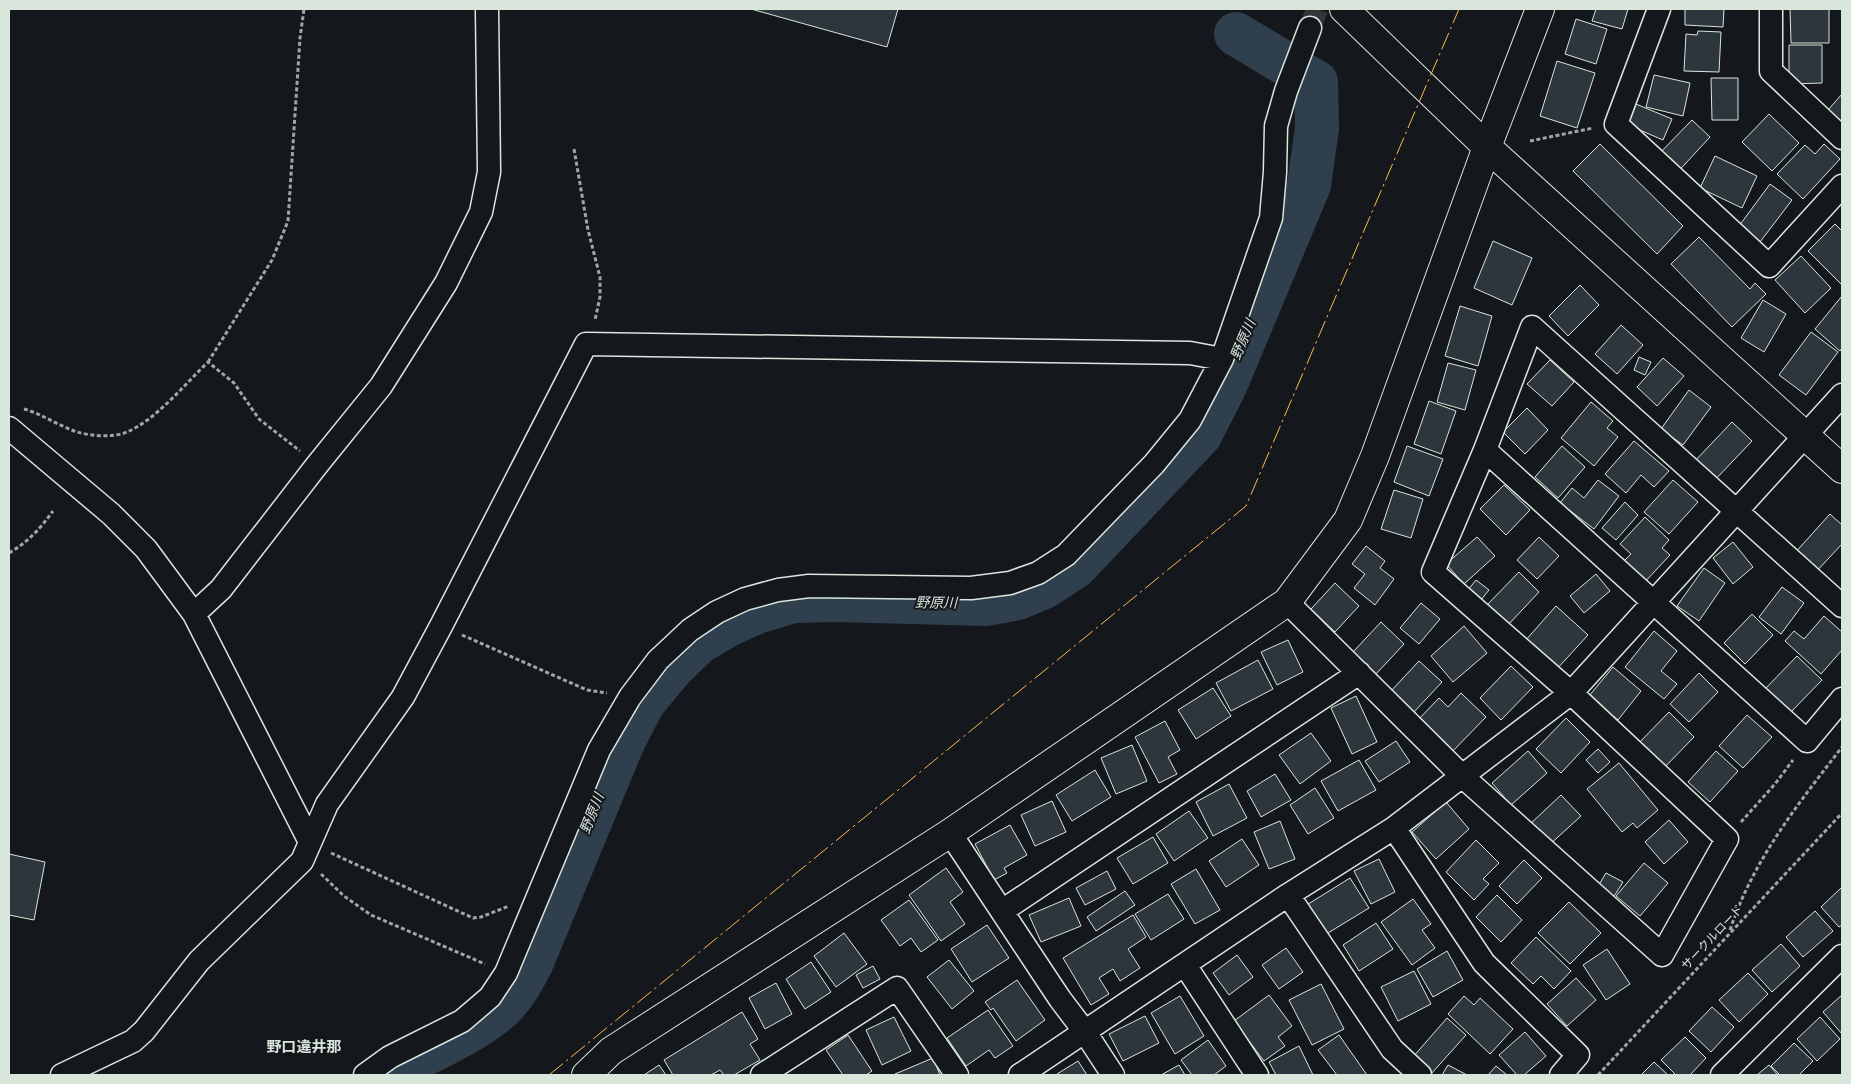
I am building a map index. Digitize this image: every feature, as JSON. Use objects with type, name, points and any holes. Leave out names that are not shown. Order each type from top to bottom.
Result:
[{"type":"street","points":[[194,614],[221,589],[381,386],[446,283],[481,212],[489,172],[487,9]]},
{"type":"street","points":[[1344,9],[1487,147],[1842,469]]},
{"type":"street","points":[[586,1075],[611,1051],[950,833],[1287,602],[1348,520],[1352,511],[1375,456],[1487,147],[1540,9]]},
{"type":"street","points":[[1659,9],[1616,124],[1769,266],[1842,186]]},
{"type":"street","points":[[1771,9],[1771,71],[1842,138]]},
{"type":"street","points":[[365,1075],[390,1056],[462,1021],[490,996],[506,974],[598,750],[630,697],[658,660],[690,630],[716,612],[745,599],[778,590],[809,586],[971,588],[1010,583],[1038,573],[1066,555],[1154,464],[1190,420],[1222,359],[1270,218],[1275,172],[1276,126],[1286,91],[1310,28]]},
{"type":"street","points":[[1287,602],[1462,776],[1662,955],[1727,839],[1571,693],[1433,572],[1485,450],[1532,327],[1738,510],[1842,606]]},
{"type":"street","points":[[62,1075],[133,1041],[144,1031],[199,961],[302,861],[327,804],[403,697],[586,344],[1190,353],[1222,359]]},
{"type":"street","points":[[1020,1075],[1288,895],[1394,828],[1571,693],[1842,396]]},
{"type":"street","points":[[9,428],[111,514],[146,549],[194,614],[307,849]]},
{"type":"street","points":[[1485,450],[1807,741],[1842,700]]},
{"type":"street","points":[[1002,911],[1359,673]]},
{"type":"street","points":[[1394,828],[1484,963],[1578,1055],[1561,1075]]},
{"type":"street","points":[[950,833],[1060,999],[1085,1032],[1113,1075]]},
{"type":"street","points":[[1288,895],[1392,1049],[1420,1075]]},
{"type":"street","points":[[1722,1075],[1842,956]]},
{"type":"street","points":[[1185,965],[1257,1075]]},
{"type":"street","points":[[762,1075],[897,988],[957,1075]]},
{"type":"path","points":[[17,407],[34,412],[77,432],[104,435],[125,432],[150,418],[208,362],[272,260],[288,221],[300,38],[304,9]]},
{"type":"path","points":[[1530,141],[1616,124]]},
{"type":"path","points":[[574,149],[588,230],[600,277],[600,297],[586,344]]},
{"type":"path","points":[[208,362],[234,383],[259,418],[317,465]]},
{"type":"path","points":[[9,553],[24,544],[40,529],[53,511]]},
{"type":"path","points":[[441,626],[587,690],[630,697]]},
{"type":"path","points":[[1727,839],[1775,784],[1807,741]]},
{"type":"path","points":[[1730,933],[1738,905],[1772,840],[1842,747]]},
{"type":"path","name":"サークルロード","points":[[1598,1075],[1842,813]]},
{"type":"path","points":[[307,849],[326,850],[473,918],[481,917],[539,893]]},
{"type":"path","points":[[307,849],[344,896],[370,915],[506,974]]},
{"type":"building","points":[[751,9],[898,9],[887,47]]},
{"type":"building","points":[[1596,9],[1628,9],[1622,29],[1592,21]]},
{"type":"building","points":[[1685,9],[1724,9],[1723,27],[1685,25]]},
{"type":"building","points":[[1790,9],[1829,9],[1829,43],[1791,43]]},
{"type":"building","points":[[1576,19],[1607,29],[1596,64],[1565,54]]},
{"type":"building","points":[[1698,31],[1721,32],[1719,72],[1684,71],[1686,34],[1697,35]]},
{"type":"building","points":[[1789,45],[1822,45],[1822,83],[1789,84]]},
{"type":"building","points":[[1557,61],[1595,73],[1577,128],[1540,116]]},
{"type":"building","points":[[1654,75],[1690,83],[1683,116],[1646,107]]},
{"type":"building","points":[[1711,78],[1738,78],[1738,120],[1712,120]]},
{"type":"building","points":[[1842,94],[1842,124],[1828,110]]},
{"type":"building","points":[[1636,104],[1672,119],[1663,140],[1628,125]]},
{"type":"building","points":[[1769,114],[1799,143],[1772,171],[1742,142]]},
{"type":"building","points":[[1692,120],[1710,137],[1674,176],[1655,158]]},
{"type":"building","points":[[1600,144],[1683,226],[1657,254],[1573,171]]},
{"type":"building","points":[[1824,144],[1840,159],[1803,199],[1777,174],[1805,145],[1815,154]]},
{"type":"building","points":[[1715,156],[1757,176],[1742,208],[1700,188]]},
{"type":"building","points":[[1770,184],[1792,200],[1760,242],[1739,226]]},
{"type":"building","points":[[1835,224],[1842,231],[1842,285],[1808,251]]},
{"type":"building","points":[[1699,237],[1750,289],[1755,283],[1766,294],[1732,327],[1671,264]]},
{"type":"building","points":[[1493,241],[1532,258],[1512,305],[1474,288]]},
{"type":"building","points":[[1801,256],[1831,288],[1805,313],[1775,280]]},
{"type":"building","points":[[1580,285],[1599,305],[1568,336],[1549,316]]},
{"type":"building","points":[[1842,296],[1842,348],[1840,351],[1815,329]]},
{"type":"building","points":[[1763,300],[1786,314],[1764,352],[1741,338]]},
{"type":"building","points":[[1460,306],[1492,316],[1478,366],[1445,356]]},
{"type":"building","points":[[1621,325],[1643,345],[1617,374],[1595,354]]},
{"type":"building","points":[[1811,332],[1838,352],[1806,395],[1779,375]]},
{"type":"building","points":[[1639,357],[1651,362],[1645,375],[1634,370]]},
{"type":"building","points":[[1663,358],[1684,376],[1657,406],[1637,387]]},
{"type":"building","points":[[1550,360],[1574,382],[1552,406],[1527,384]]},
{"type":"building","points":[[1448,363],[1476,370],[1465,410],[1437,402]]},
{"type":"building","points":[[1689,390],[1711,407],[1683,445],[1661,429]]},
{"type":"building","points":[[1429,401],[1456,411],[1441,454],[1414,444]]},
{"type":"building","points":[[1591,402],[1613,421],[1607,428],[1618,437],[1594,466],[1561,438]]},
{"type":"building","points":[[1527,408],[1548,430],[1525,454],[1503,432]]},
{"type":"building","points":[[1732,422],[1752,441],[1713,482],[1693,463]]},
{"type":"building","points":[[1634,441],[1669,471],[1654,487],[1641,475],[1626,493],[1605,474]]},
{"type":"building","points":[[1407,446],[1443,459],[1429,496],[1394,482]]},
{"type":"building","points":[[1562,446],[1585,467],[1558,498],[1535,477]]},
{"type":"building","points":[[1598,480],[1619,496],[1594,529],[1560,503],[1572,488],[1584,498]]},
{"type":"building","points":[[1673,480],[1698,502],[1669,534],[1644,512]]},
{"type":"building","points":[[1504,485],[1530,510],[1506,535],[1480,509]]},
{"type":"building","points":[[1394,490],[1423,499],[1411,538],[1381,529]]},
{"type":"building","points":[[1625,502],[1638,515],[1616,540],[1602,528]]},
{"type":"building","points":[[1830,514],[1842,525],[1842,544],[1814,574],[1793,555]]},
{"type":"building","points":[[1645,517],[1669,540],[1662,548],[1670,555],[1642,585],[1620,565],[1631,554],[1620,544]]},
{"type":"building","points":[[1477,537],[1495,556],[1464,584],[1446,564]]},
{"type":"building","points":[[1539,537],[1559,556],[1537,579],[1517,560]]},
{"type":"building","points":[[1733,542],[1753,567],[1733,584],[1713,558]]},
{"type":"building","points":[[1366,546],[1385,561],[1380,568],[1394,579],[1375,605],[1354,588],[1365,574],[1352,564]]},
{"type":"building","points":[[1704,568],[1725,583],[1699,621],[1677,606]]},
{"type":"building","points":[[1519,572],[1539,592],[1508,625],[1487,605]]},
{"type":"building","points":[[1596,574],[1610,591],[1584,613],[1570,596]]},
{"type":"building","points":[[1476,580],[1489,590],[1477,605],[1464,595]]},
{"type":"building","points":[[1335,583],[1359,606],[1335,632],[1311,609]]},
{"type":"building","points":[[1782,587],[1804,603],[1781,634],[1759,617]]},
{"type":"building","points":[[1421,603],[1440,619],[1419,644],[1400,628]]},
{"type":"building","points":[[1556,606],[1588,635],[1556,670],[1525,641]]},
{"type":"building","points":[[1752,614],[1773,635],[1745,664],[1724,643]]},
{"type":"building","points":[[1824,616],[1842,632],[1842,650],[1821,674],[1785,641],[1794,631],[1804,639]]},
{"type":"building","points":[[1381,622],[1404,644],[1376,674],[1353,652]]},
{"type":"building","points":[[1464,626],[1487,653],[1453,682],[1431,656]]},
{"type":"building","points":[[1654,631],[1677,651],[1661,671],[1677,684],[1664,699],[1625,667]]},
{"type":"building","points":[[1288,640],[1303,672],[1277,685],[1261,652]]},
{"type":"building","points":[[1797,656],[1822,680],[1789,714],[1764,690]]},
{"type":"building","points":[[1258,660],[1273,689],[1231,711],[1216,683]]},
{"type":"building","points":[[1419,661],[1442,682],[1414,712],[1391,691]]},
{"type":"building","points":[[1511,666],[1533,687],[1501,720],[1480,698]]},
{"type":"building","points":[[1613,667],[1641,691],[1618,720],[1589,696]]},
{"type":"building","points":[[1699,673],[1718,692],[1689,722],[1670,704]]},
{"type":"building","points":[[1213,688],[1231,716],[1196,739],[1178,710]]},
{"type":"building","points":[[1461,693],[1486,717],[1449,755],[1416,722],[1439,698],[1448,707]]},
{"type":"building","points":[[1356,696],[1377,742],[1352,754],[1331,708]]},
{"type":"building","points":[[1669,712],[1694,737],[1661,771],[1635,747]]},
{"type":"building","points":[[1747,715],[1772,737],[1743,768],[1719,746]]},
{"type":"building","points":[[1566,718],[1590,742],[1561,773],[1536,749]]},
{"type":"building","points":[[1165,721],[1180,750],[1168,757],[1177,774],[1159,783],[1135,737]]},
{"type":"building","points":[[1311,733],[1331,761],[1300,784],[1279,755]]},
{"type":"building","points":[[1396,741],[1410,762],[1379,782],[1365,761]]},
{"type":"building","points":[[1132,745],[1147,781],[1116,794],[1101,758]]},
{"type":"building","points":[[1598,749],[1610,762],[1598,773],[1586,760]]},
{"type":"building","points":[[1528,751],[1547,773],[1511,805],[1492,783]]},
{"type":"building","points":[[1716,751],[1738,771],[1710,802],[1688,782]]},
{"type":"building","points":[[1359,760],[1376,790],[1338,811],[1321,781]]},
{"type":"building","points":[[1619,763],[1658,810],[1637,828],[1633,823],[1622,832],[1587,789]]},
{"type":"building","points":[[1095,770],[1111,797],[1072,821],[1056,795]]},
{"type":"building","points":[[1275,774],[1291,800],[1261,817],[1247,791]]},
{"type":"building","points":[[1229,784],[1247,818],[1213,836],[1196,802]]},
{"type":"building","points":[[1315,788],[1334,818],[1308,834],[1290,805]]},
{"type":"building","points":[[1561,795],[1581,816],[1547,847],[1528,826]]},
{"type":"building","points":[[1052,801],[1066,832],[1035,846],[1021,815]]},
{"type":"building","points":[[1446,802],[1469,829],[1436,859],[1412,832]]},
{"type":"building","points":[[1189,811],[1208,838],[1174,861],[1156,834]]},
{"type":"building","points":[[1669,820],[1688,842],[1664,864],[1645,842]]},
{"type":"building","points":[[1280,821],[1295,859],[1269,869],[1254,832]]},
{"type":"building","points":[[1010,825],[1027,855],[1004,868],[1007,873],[994,880],[975,844]]},
{"type":"building","points":[[1153,837],[1168,863],[1133,884],[1117,858]]},
{"type":"building","points":[[1242,839],[1259,865],[1226,887],[1209,861]]},
{"type":"building","points":[[1476,840],[1499,863],[1483,879],[1489,884],[1474,900],[1446,872]]},
{"type":"building","points":[[9,854],[45,862],[34,920],[9,915]]},
{"type":"building","points":[[1379,859],[1395,892],[1371,904],[1354,871]]},
{"type":"building","points":[[1524,860],[1542,878],[1517,904],[1499,886]]},
{"type":"building","points":[[1644,863],[1668,883],[1640,916],[1616,896]]},
{"type":"building","points":[[946,868],[963,892],[950,902],[965,924],[941,941],[909,895]]},
{"type":"building","points":[[1196,869],[1220,910],[1195,924],[1171,884]]},
{"type":"building","points":[[1107,871],[1116,889],[1085,905],[1076,888]]},
{"type":"building","points":[[1606,873],[1623,882],[1613,898],[1597,888]]},
{"type":"building","points":[[1350,878],[1369,908],[1323,936],[1305,906]]},
{"type":"building","points":[[1842,887],[1842,925],[1839,927],[1821,907]]},
{"type":"building","points":[[1125,891],[1135,905],[1096,931],[1087,917]]},
{"type":"building","points":[[1168,894],[1184,919],[1151,940],[1135,914]]},
{"type":"building","points":[[1497,895],[1522,920],[1501,942],[1476,917]]},
{"type":"building","points":[[1069,898],[1081,926],[1041,942],[1029,915]]},
{"type":"building","points":[[1413,899],[1431,924],[1422,930],[1435,948],[1412,965],[1381,922]]},
{"type":"building","points":[[909,900],[938,940],[921,952],[911,938],[900,946],[881,920]]},
{"type":"building","points":[[1569,902],[1601,933],[1570,964],[1538,933]]},
{"type":"building","points":[[1815,911],[1833,931],[1803,957],[1786,937]]},
{"type":"building","points":[[1133,915],[1146,937],[1128,949],[1140,968],[1120,981],[1113,969],[1099,978],[1109,994],[1091,1005],[1063,958]]},
{"type":"building","points":[[1376,923],[1393,949],[1359,971],[1343,945]]},
{"type":"building","points":[[987,925],[1009,958],[972,982],[951,949]]},
{"type":"building","points":[[844,933],[867,964],[836,987],[814,956]]},
{"type":"building","points":[[1536,937],[1571,971],[1554,989],[1541,976],[1533,984],[1511,963]]},
{"type":"building","points":[[1781,944],[1800,966],[1772,992],[1752,970]]},
{"type":"building","points":[[1286,948],[1303,972],[1279,989],[1262,965]]},
{"type":"building","points":[[1607,949],[1630,984],[1606,1000],[1583,965]]},
{"type":"building","points":[[1447,951],[1463,980],[1433,997],[1417,969]]},
{"type":"building","points":[[1237,955],[1253,977],[1229,995],[1213,973]]},
{"type":"building","points":[[949,960],[974,991],[952,1009],[927,977]]},
{"type":"building","points":[[811,962],[831,992],[805,1009],[786,979]]},
{"type":"building","points":[[873,966],[880,979],[863,988],[856,975]]},
{"type":"building","points":[[1414,971],[1431,1004],[1398,1021],[1381,987]]},
{"type":"building","points":[[1748,973],[1768,994],[1739,1022],[1719,1000]]},
{"type":"building","points":[[1576,978],[1596,1000],[1567,1026],[1547,1004]]},
{"type":"building","points":[[1017,980],[1045,1020],[1016,1041],[993,1008],[991,1010],[985,1002]]},
{"type":"building","points":[[776,983],[792,1014],[765,1029],[749,998]]},
{"type":"building","points":[[1321,984],[1344,1029],[1312,1045],[1289,1000]]},
{"type":"building","points":[[1269,995],[1292,1026],[1278,1037],[1285,1046],[1264,1061],[1234,1021]]},
{"type":"building","points":[[1842,995],[1842,1034],[1823,1012]]},
{"type":"building","points":[[1180,996],[1204,1036],[1175,1054],[1151,1013]]},
{"type":"building","points":[[1464,996],[1474,1005],[1480,998],[1513,1029],[1490,1054],[1448,1014]]},
{"type":"building","points":[[1712,1007],[1734,1027],[1711,1052],[1689,1031]]},
{"type":"building","points":[[988,1010],[1013,1046],[995,1058],[989,1050],[966,1066],[947,1038]]},
{"type":"building","points":[[742,1012],[758,1039],[750,1044],[760,1060],[734,1075],[724,1075],[720,1070],[711,1075],[673,1075],[664,1060]]},
{"type":"building","points":[[1145,1016],[1159,1043],[1123,1061],[1109,1034]]},
{"type":"building","points":[[894,1017],[911,1051],[882,1065],[866,1030]]},
{"type":"building","points":[[1820,1017],[1840,1039],[1817,1061],[1797,1039]]},
{"type":"building","points":[[1447,1018],[1466,1035],[1431,1074],[1413,1057]]},
{"type":"building","points":[[1525,1032],[1546,1056],[1524,1075],[1517,1075],[1499,1055]]},
{"type":"building","points":[[848,1035],[872,1071],[866,1075],[843,1075],[826,1050]]},
{"type":"building","points":[[1339,1035],[1367,1075],[1337,1075],[1318,1050]]},
{"type":"building","points":[[1685,1037],[1706,1058],[1690,1075],[1676,1075],[1661,1060]]},
{"type":"building","points":[[1208,1040],[1226,1066],[1214,1075],[1192,1075],[1181,1060]]},
{"type":"building","points":[[1794,1043],[1813,1061],[1799,1075],[1780,1075],[1771,1066]]},
{"type":"building","points":[[1299,1046],[1313,1075],[1276,1075],[1269,1062]]},
{"type":"building","points":[[933,1058],[940,1075],[895,1075],[895,1074]]},
{"type":"building","points":[[1078,1061],[1087,1075],[1057,1075],[1057,1074]]},
{"type":"building","points":[[1654,1062],[1668,1075],[1641,1075]]},
{"type":"building","points":[[659,1065],[666,1075],[644,1075]]},
{"type":"building","points":[[1179,1065],[1185,1075],[1161,1075]]},
{"type":"building","points":[[1448,1065],[1467,1075],[1442,1075]]},
{"type":"building","points":[[1769,1065],[1778,1075],[1757,1075]]},
{"type":"building","points":[[1496,1066],[1507,1075],[1488,1075]]},
{"type":"waterway","name":"野原川","points":[[386,1075],[476,1027],[501,1008],[514,993],[531,964],[623,742],[643,703],[672,668],[699,642],[730,624],[757,612],[794,601],[835,600],[987,604],[1018,598],[1044,587],[1076,566],[1200,435],[1225,386],[1309,185],[1317,128],[1316,82],[1236,34]]},
{"type":"tunnel","points":[[1310,28],[1317,9]]},
{"type":"power","points":[[549,1075],[1246,506],[1459,9]]},
{"type":"district","name":"野口違井那","points":[[304,1048]]}]
